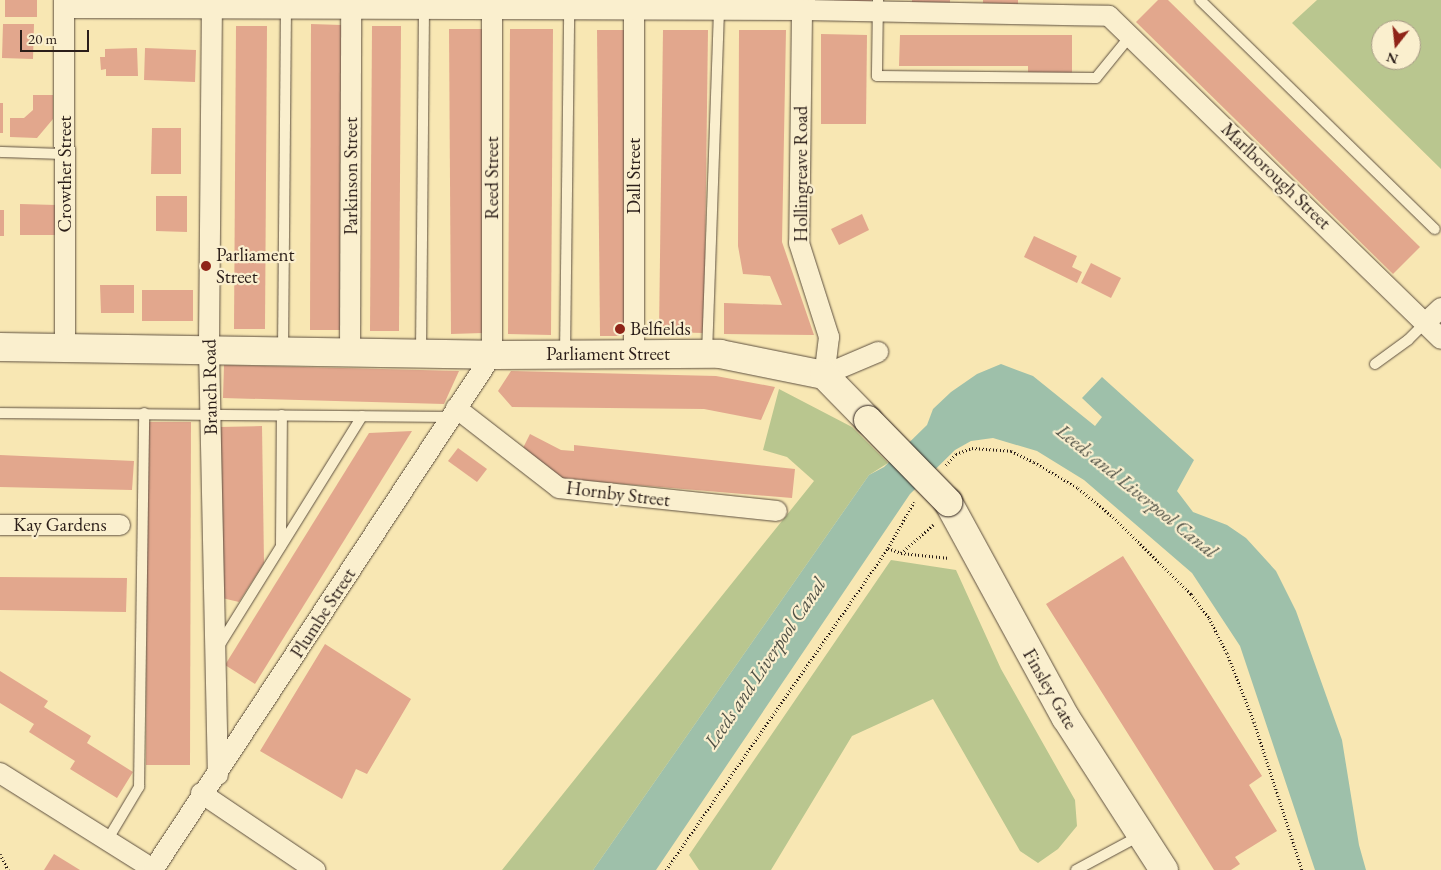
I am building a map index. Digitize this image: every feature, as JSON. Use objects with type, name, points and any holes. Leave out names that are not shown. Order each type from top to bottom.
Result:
[{"type":"street","name":"Branch Road","points":[[212,3],[209,349],[218,775]]},
{"type":"street","points":[[64,4],[1029,7]]},
{"type":"street","name":"Crowther Street","points":[[64,4],[65,347]]},
{"type":"street","name":"Parkinson Street","points":[[350,352],[351,4]]},
{"type":"street","name":"Reed Street","points":[[492,5],[492,355]]},
{"type":"street","name":"Dall Street","points":[[634,5],[634,352]]},
{"type":"street","name":"Hollingreave Road","points":[[805,5],[802,12],[799,243],[829,337],[824,376]]},
{"type":"street","name":"Marlborough Street","points":[[1029,7],[1109,16],[1131,35],[1441,339]]},
{"type":"street","points":[[1425,323],[1441,308]]},
{"type":"street","name":"Parliament Street","points":[[0,347],[492,355],[634,352],[707,354],[824,376]]},
{"type":"street","points":[[824,376],[878,352]]},
{"type":"street","name":"Plumbe Street","points":[[153,870],[201,793],[218,775],[453,412],[492,355]]},
{"type":"street","name":"Finsley Gate","points":[[824,376],[948,502],[1066,718],[1164,870]]},
{"type":"street","name":"Hornby Street","points":[[453,412],[559,488],[777,511]]},
{"type":"street","name":"Kay Gardens","points":[[0,525],[120,525]]},
{"type":"street","points":[[0,772],[108,839],[153,870]]},
{"type":"street","points":[[201,793],[315,870]]},
{"type":"lane","points":[[1200,0],[1434,229]]},
{"type":"lane","points":[[284,351],[286,4]]},
{"type":"lane","points":[[421,353],[424,5]]},
{"type":"lane","points":[[566,354],[569,5]]},
{"type":"lane","points":[[707,354],[719,5]]},
{"type":"lane","points":[[878,6],[878,76],[1096,78],[1131,35]]},
{"type":"lane","points":[[0,152],[65,154]]},
{"type":"lane","points":[[1375,364],[1408,340],[1425,323]]},
{"type":"lane","points":[[0,413],[362,416],[453,412]]},
{"type":"lane","points":[[108,839],[139,787],[144,413]]},
{"type":"lane","points":[[281,546],[282,415]]},
{"type":"lane","points":[[215,652],[362,416]]},
{"type":"lane","points":[[1076,870],[1141,835]]},
{"type":"path","points":[[943,468],[956,454],[972,448],[1011,451],[1034,462],[1078,488],[1113,517],[1191,594],[1208,618],[1234,670],[1254,722],[1302,870]]},
{"type":"path","points":[[666,870],[888,548],[916,497]]},
{"type":"path","points":[[901,553],[929,531],[948,502]]},
{"type":"path","points":[[888,548],[901,553],[980,561]]},
{"type":"path","points":[[0,854],[8,870]]},
{"type":"green space","points":[[1317,0],[1441,0],[1441,169],[1292,23]]},
{"type":"green space","points":[[779,389],[852,427],[888,463],[869,475],[593,870],[502,870],[814,481],[787,457],[763,450]]},
{"type":"green space","points":[[891,560],[956,570],[1001,669],[1075,800],[1077,826],[1058,849],[1038,863],[1020,851],[933,699],[852,736],[771,870],[699,870],[689,855]]},
{"type":"water","name":"Leeds and Liverpool Canal","points":[[1001,364],[1033,376],[1095,426],[1102,417],[1082,398],[1102,377],[1194,460],[1177,491],[1193,512],[1227,525],[1246,538],[1276,571],[1296,611],[1342,740],[1359,845],[1366,870],[1315,870],[1240,646],[1192,573],[1084,480],[1037,451],[993,438],[971,441],[955,450],[910,494],[656,870],[593,870],[869,475],[884,467],[927,425],[933,409],[951,392],[977,374]]},
{"type":"building","points":[[5,0],[37,0],[37,17],[5,17]]},
{"type":"building","points":[[834,0],[871,0],[871,2],[834,2]]},
{"type":"building","points":[[912,0],[950,0],[950,3],[912,3]]},
{"type":"building","points":[[983,0],[1018,0],[1018,4],[983,3]]},
{"type":"building","points":[[1158,0],[1168,0],[1420,247],[1393,274],[1136,22]]},
{"type":"building","points":[[3,24],[34,24],[33,59],[2,58]]},
{"type":"building","points":[[311,24],[341,25],[340,330],[310,330]]},
{"type":"building","points":[[236,26],[267,26],[265,329],[234,329]]},
{"type":"building","points":[[372,26],[401,26],[399,331],[370,331]]},
{"type":"building","points":[[449,29],[482,29],[483,333],[451,334]]},
{"type":"building","points":[[510,29],[553,29],[551,335],[508,334]]},
{"type":"building","points":[[597,30],[629,30],[632,336],[600,336]]},
{"type":"building","points":[[663,30],[708,30],[704,333],[659,332]]},
{"type":"building","points":[[739,30],[786,30],[782,242],[814,335],[724,334],[724,303],[782,305],[770,276],[743,274],[738,246]]},
{"type":"building","points":[[821,34],[867,35],[866,124],[821,124]]},
{"type":"building","points":[[900,35],[1072,35],[1072,76],[1028,76],[1028,66],[899,66]]},
{"type":"building","points":[[137,48],[138,76],[106,76],[106,69],[101,70],[100,57],[105,57],[105,49]]},
{"type":"building","points":[[145,48],[196,50],[195,82],[144,80]]},
{"type":"building","points":[[33,95],[53,95],[53,119],[37,138],[10,137],[10,118],[24,118],[33,110]]},
{"type":"building","points":[[0,103],[3,103],[3,133],[0,133]]},
{"type":"building","points":[[152,128],[181,128],[181,174],[151,174]]},
{"type":"building","points":[[156,196],[187,196],[187,232],[156,231]]},
{"type":"building","points":[[20,204],[56,205],[56,235],[20,235]]},
{"type":"building","points":[[0,210],[4,210],[4,236],[0,236]]},
{"type":"building","points":[[862,214],[869,230],[839,245],[831,229]]},
{"type":"building","points":[[1034,236],[1077,256],[1072,267],[1082,272],[1077,283],[1024,257]]},
{"type":"building","points":[[1091,263],[1121,278],[1111,298],[1081,283]]},
{"type":"building","points":[[100,285],[134,285],[134,313],[101,313]]},
{"type":"building","points":[[142,290],[193,290],[193,321],[142,321]]},
{"type":"building","points":[[224,365],[459,371],[444,404],[223,398]]},
{"type":"building","points":[[511,371],[716,376],[775,387],[761,420],[704,409],[512,407],[498,391]]},
{"type":"building","points":[[147,422],[191,422],[190,765],[146,765]]},
{"type":"building","points":[[262,426],[264,563],[239,602],[222,598],[220,427]]},
{"type":"building","points":[[412,431],[255,684],[225,665],[369,433]]},
{"type":"building","points":[[530,434],[561,450],[574,451],[574,445],[795,469],[792,498],[564,479],[520,454]]},
{"type":"building","points":[[458,448],[487,469],[477,482],[448,461]]},
{"type":"building","points":[[0,455],[134,461],[132,490],[0,487]]},
{"type":"building","points":[[1123,556],[1262,776],[1249,785],[1277,831],[1235,857],[1240,864],[1231,870],[1214,870],[1046,604]]},
{"type":"building","points":[[0,577],[127,578],[126,612],[0,610]]},
{"type":"building","points":[[325,644],[411,699],[367,774],[356,769],[342,799],[260,751]]},
{"type":"building","points":[[0,671],[48,701],[44,707],[91,736],[87,743],[133,772],[117,798],[70,769],[75,761],[29,732],[34,724],[0,703]]},
{"type":"building","points":[[54,854],[80,870],[44,870]]},
{"type":"place","name":"Parliament Street","points":[[206,266]]},
{"type":"place","name":"Belfields","points":[[620,329]]}]
